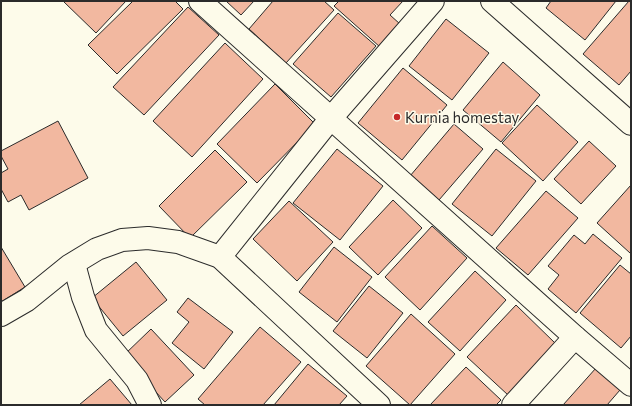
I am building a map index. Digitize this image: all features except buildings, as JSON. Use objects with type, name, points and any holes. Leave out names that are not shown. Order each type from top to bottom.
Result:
[{"type":"street","points":[[200,1],[575,337],[631,385]]},
{"type":"street","points":[[220,257],[331,118],[434,1]]},
{"type":"street","points":[[492,1],[631,124]]},
{"type":"street","points":[[1,315],[27,300],[74,264],[97,249],[122,240],[148,238],[178,242],[220,257],[379,405]]},
{"type":"street","points":[[74,264],[83,297],[96,330],[137,380],[150,405]]},
{"type":"street","points":[[513,405],[575,337]]},
{"type":"place","name":"Kurnia homestay","points":[[397,117]]}]
